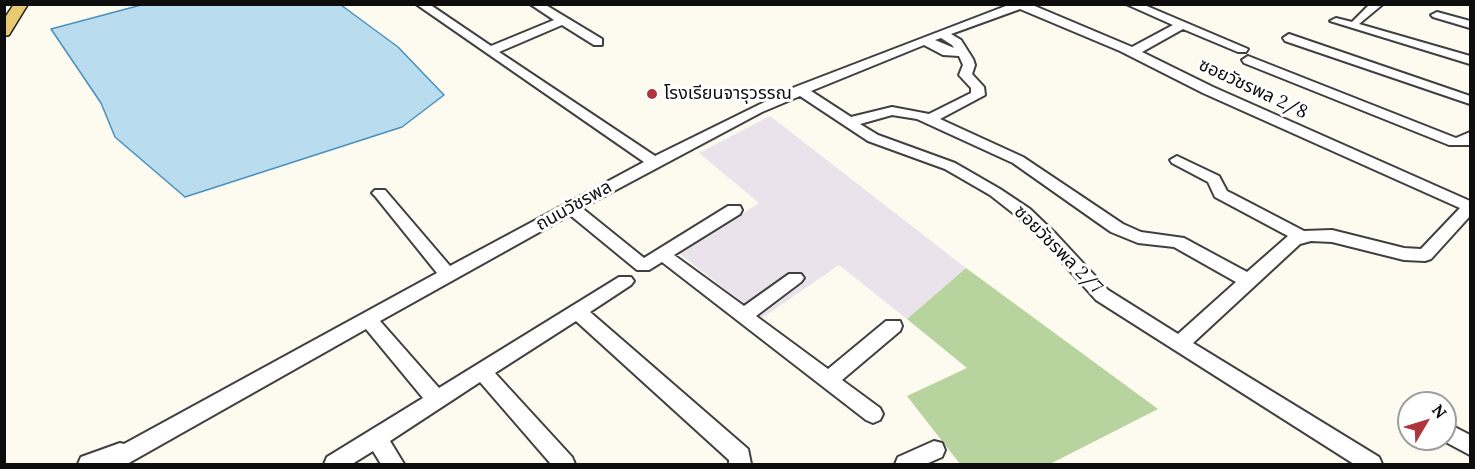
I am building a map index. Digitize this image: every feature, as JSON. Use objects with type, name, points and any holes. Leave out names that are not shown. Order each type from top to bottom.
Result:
[{"type":"main road","points":[[4,32],[19,6]]},
{"type":"street","points":[[420,4],[654,162]]},
{"type":"street","points":[[535,4],[598,42]]},
{"type":"street","points":[[1131,4],[1245,55],[1454,142],[1465,142],[1470,136]]},
{"type":"street","points":[[1357,21],[1378,4]]},
{"type":"street","name":"ถนนวัชรพล","points":[[110,465],[143,443],[654,162],[800,90],[942,33],[1022,5]]},
{"type":"street","name":"ซอยวัชรพล 2/8","points":[[1022,5],[1134,52],[1208,90],[1470,207]]},
{"type":"street","points":[[1437,15],[1470,25]]},
{"type":"street","points":[[490,51],[562,21]]},
{"type":"street","points":[[1336,21],[1470,60]]},
{"type":"street","points":[[1134,52],[1182,25]]},
{"type":"street","points":[[929,119],[978,95],[977,87],[965,75],[969,65],[957,43],[942,33]]},
{"type":"street","points":[[1289,38],[1470,100]]},
{"type":"street","points":[[925,40],[947,52],[962,52]]},
{"type":"street","name":"ซอยวัชรพล 2/7","points":[[800,90],[873,138],[942,163],[995,192],[1024,213],[1050,238],[1102,295],[1371,464]]},
{"type":"street","points":[[850,122],[892,111],[910,112],[929,119],[1025,164],[1117,228],[1138,237],[1178,242],[1249,281]]},
{"type":"street","points":[[1177,160],[1214,179],[1221,194],[1229,199],[1302,237]]},
{"type":"street","points":[[380,193],[448,275]]},
{"type":"street","points":[[1179,344],[1294,240],[1302,237],[1332,236],[1404,254],[1425,255],[1470,207]]},
{"type":"street","points":[[571,208],[643,266],[734,210]]},
{"type":"street","points":[[662,254],[873,414]]},
{"type":"street","points":[[743,316],[795,278]]},
{"type":"street","points":[[335,465],[625,281]]},
{"type":"street","points":[[577,311],[740,456],[740,465]]},
{"type":"street","points":[[368,319],[436,399]]},
{"type":"street","points":[[828,380],[893,326]]},
{"type":"street","points":[[482,371],[564,465]]},
{"type":"street","points":[[376,438],[393,465]]},
{"type":"street","points":[[1457,438],[1470,446]]},
{"type":"street","name":"ถนนวัชรพล","points":[[89,465],[143,443]]},
{"type":"street","points":[[906,465],[934,450]]},
{"type":"shaded area","points":[[770,116],[966,268],[907,319],[839,265],[762,318],[680,254],[759,203],[699,153]]},
{"type":"green space","points":[[966,268],[1158,409],[1050,464],[960,464],[907,396],[967,368],[907,319]]},
{"type":"water","points":[[141,5],[341,5],[398,47],[444,95],[402,127],[185,197],[115,137],[101,103],[51,29]]},
{"type":"place","name":"โรงเรียนจารุวรรณ","points":[[652,94]]}]
